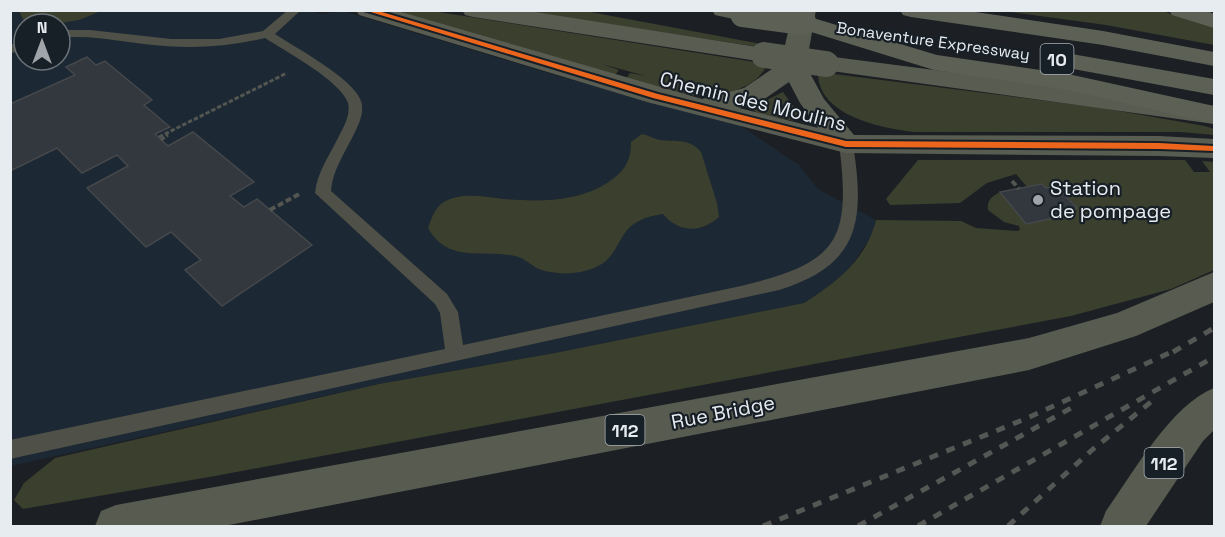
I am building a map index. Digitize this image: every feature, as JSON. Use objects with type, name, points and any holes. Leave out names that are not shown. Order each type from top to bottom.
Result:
[{"type":"highway","name":"Bonaventure Expressway","points":[[911,10],[1081,34],[1215,59]]},
{"type":"highway","points":[[1180,10],[1215,21]]},
{"type":"highway","points":[[733,12],[804,16],[934,62],[1068,82],[1215,115]]},
{"type":"highway","name":"Bonaventure Expressway","points":[[862,36],[1067,61],[1215,87]]},
{"type":"main road","name":"Rue Bridge","points":[[116,526],[1029,354],[1122,327],[1215,286]]},
{"type":"main road","name":"112","points":[[1122,526],[1189,428],[1215,406]]},
{"type":"street","name":"Chemin des Moulins","points":[[366,10],[700,107],[846,144],[1215,148]]},
{"type":"street","points":[[473,10],[826,64],[1215,115]]},
{"type":"street","points":[[700,107],[737,101],[758,93],[793,66],[804,16]]},
{"type":"street","points":[[793,66],[813,103],[846,144]]},
{"type":"lane","points":[[72,34],[97,33],[145,41],[198,44],[242,40],[267,34],[296,10]]},
{"type":"lane","points":[[267,34],[339,82],[354,101],[355,111],[352,124],[324,180],[323,193],[441,299],[449,312],[455,354]]},
{"type":"lane","points":[[10,450],[741,293],[785,281],[814,269],[834,254],[844,239],[849,223],[851,189],[846,144]]},
{"type":"path","points":[[160,139],[179,127],[308,63]]},
{"type":"path","points":[[1012,181],[1019,189]]},
{"type":"path","points":[[270,210],[293,196]]},
{"type":"shaded area","points":[[308,10],[321,14],[343,11],[555,75],[741,126],[799,165],[818,189],[876,220],[873,233],[850,268],[836,283],[804,303],[555,353],[379,384],[11,466],[11,11]]},
{"type":"green space","points":[[101,11],[72,21],[72,12],[20,12]]},
{"type":"green space","points":[[393,11],[432,11],[767,64],[754,81],[734,91],[699,96],[681,94],[626,79],[630,73],[646,76],[602,64],[619,70],[615,75]]},
{"type":"green space","points":[[522,11],[585,11],[767,45],[766,48]]},
{"type":"green space","points":[[1004,11],[1162,11],[1214,27],[1214,45],[1106,25]]},
{"type":"green space","points":[[818,72],[1102,108],[1205,126],[1214,129],[1214,135],[1180,132],[914,132],[901,130],[869,123],[839,109],[828,99],[821,87]]},
{"type":"green space","points":[[783,92],[800,116],[795,121],[758,114],[751,108]]},
{"type":"green space","points":[[642,134],[660,140],[692,144],[701,152],[717,203],[719,217],[705,226],[690,229],[676,225],[663,214],[646,218],[627,230],[612,255],[605,262],[581,272],[566,273],[539,269],[515,256],[456,251],[445,247],[428,228],[439,206],[456,197],[544,200],[571,197],[596,189],[613,179],[622,170],[630,155],[631,142]]},
{"type":"green space","points":[[918,160],[1185,160],[1194,172],[1210,172],[1202,161],[1214,162],[1214,270],[1171,289],[1071,316],[215,476],[23,509],[14,500],[24,483],[55,458],[379,384],[555,353],[804,303],[849,269],[865,247],[876,220],[961,221],[976,228],[1020,230],[1019,226],[1004,222],[988,210],[990,199],[1000,192],[1026,223],[1068,215],[1065,211],[1077,208],[1056,186],[1046,188],[1042,184],[1027,187],[1016,174],[987,183],[960,203],[890,205],[886,199]]},
{"type":"building","points":[[87,57],[96,65],[105,61],[152,100],[144,105],[170,127],[155,134],[168,146],[193,132],[254,182],[230,196],[244,207],[257,199],[312,245],[222,306],[185,270],[201,260],[171,232],[146,247],[87,188],[128,166],[117,155],[82,173],[57,148],[10,171],[10,104],[75,75],[72,72],[72,64]]},
{"type":"building","name":"Station de pompage","points":[[1042,184],[1046,188],[1056,186],[1077,208],[1065,211],[1068,215],[1026,224],[1000,192]]},
{"type":"railway","points":[[1173,352],[1214,328]]},
{"type":"railway","points":[[763,526],[1025,419],[1178,349]]},
{"type":"railway","points":[[918,526],[1214,357]]},
{"type":"railway","points":[[1008,526],[1092,450],[1157,397]]},
{"type":"railway","points":[[858,526],[1073,407]]},
{"type":"cycle path","points":[[367,10],[656,96],[846,144],[1159,146],[1214,149]]},
{"type":"place","name":"Station de pompage","points":[[1038,200]]}]
